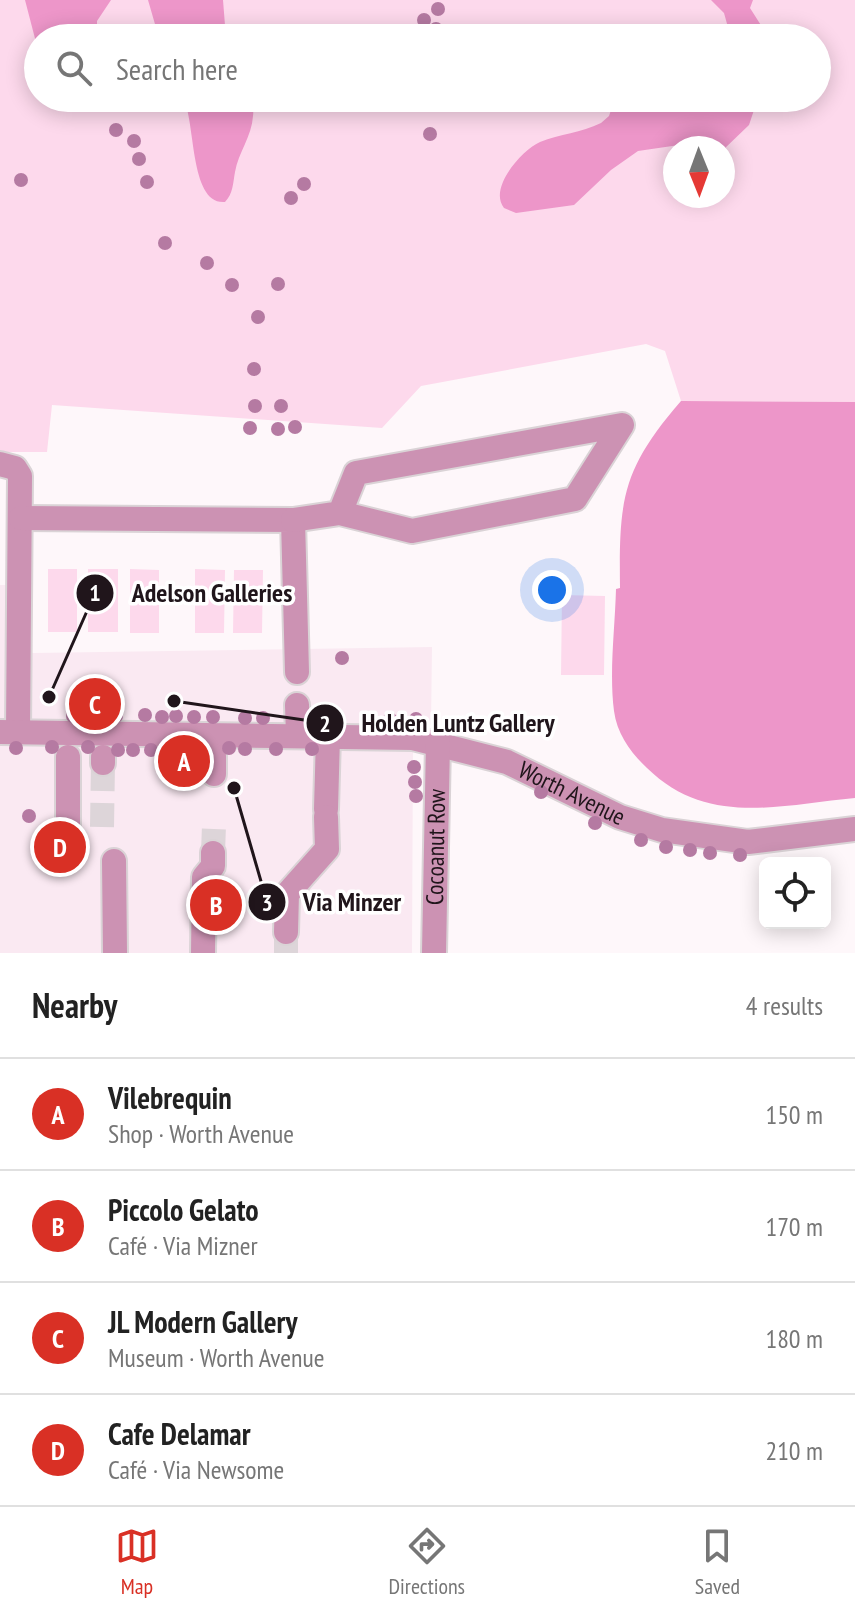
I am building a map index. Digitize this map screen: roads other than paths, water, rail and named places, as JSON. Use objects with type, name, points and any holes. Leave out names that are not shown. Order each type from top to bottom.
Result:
[{"type":"street","points":[[21,518],[293,520],[340,513],[412,531],[575,499],[622,425],[356,473],[340,513]]},
{"type":"street","points":[[0,464],[15,468],[20,476],[21,518],[10,588],[9,732]]},
{"type":"street","points":[[293,520],[297,672]]},
{"type":"street","points":[[297,705],[298,735]]},
{"type":"street","name":"Worth Avenue","points":[[9,732],[298,735],[438,742],[507,762],[620,817],[662,830],[748,842],[855,829]]},
{"type":"street","points":[[286,932],[287,894],[327,849],[328,736]]},
{"type":"street","name":"Cocoanut Row","points":[[434,953],[438,742]]},
{"type":"street","points":[[68,757],[68,833]]},
{"type":"street","points":[[203,953],[204,877],[213,866],[213,853]]},
{"type":"street","points":[[114,861],[115,953]]},
{"type":"tunnel","points":[[102,827],[103,763]]},
{"type":"tunnel","points":[[213,853],[214,825]]},
{"type":"tunnel","points":[[286,932],[286,953]]},
{"type":"place","name":"Adelson Galleries","points":[[49,697]]},
{"type":"place","name":"Holden Luntz Gallery","points":[[174,701]]},
{"type":"place","name":"JL Modern Gallery","points":[[95,704]]},
{"type":"place","name":"Vilebrequin","points":[[184,761]]},
{"type":"place","name":"Via Minzer","points":[[234,788]]},
{"type":"place","name":"Cafe Delamar","points":[[60,847]]},
{"type":"place","name":"Piccolo Gelato","points":[[216,905]]}]
